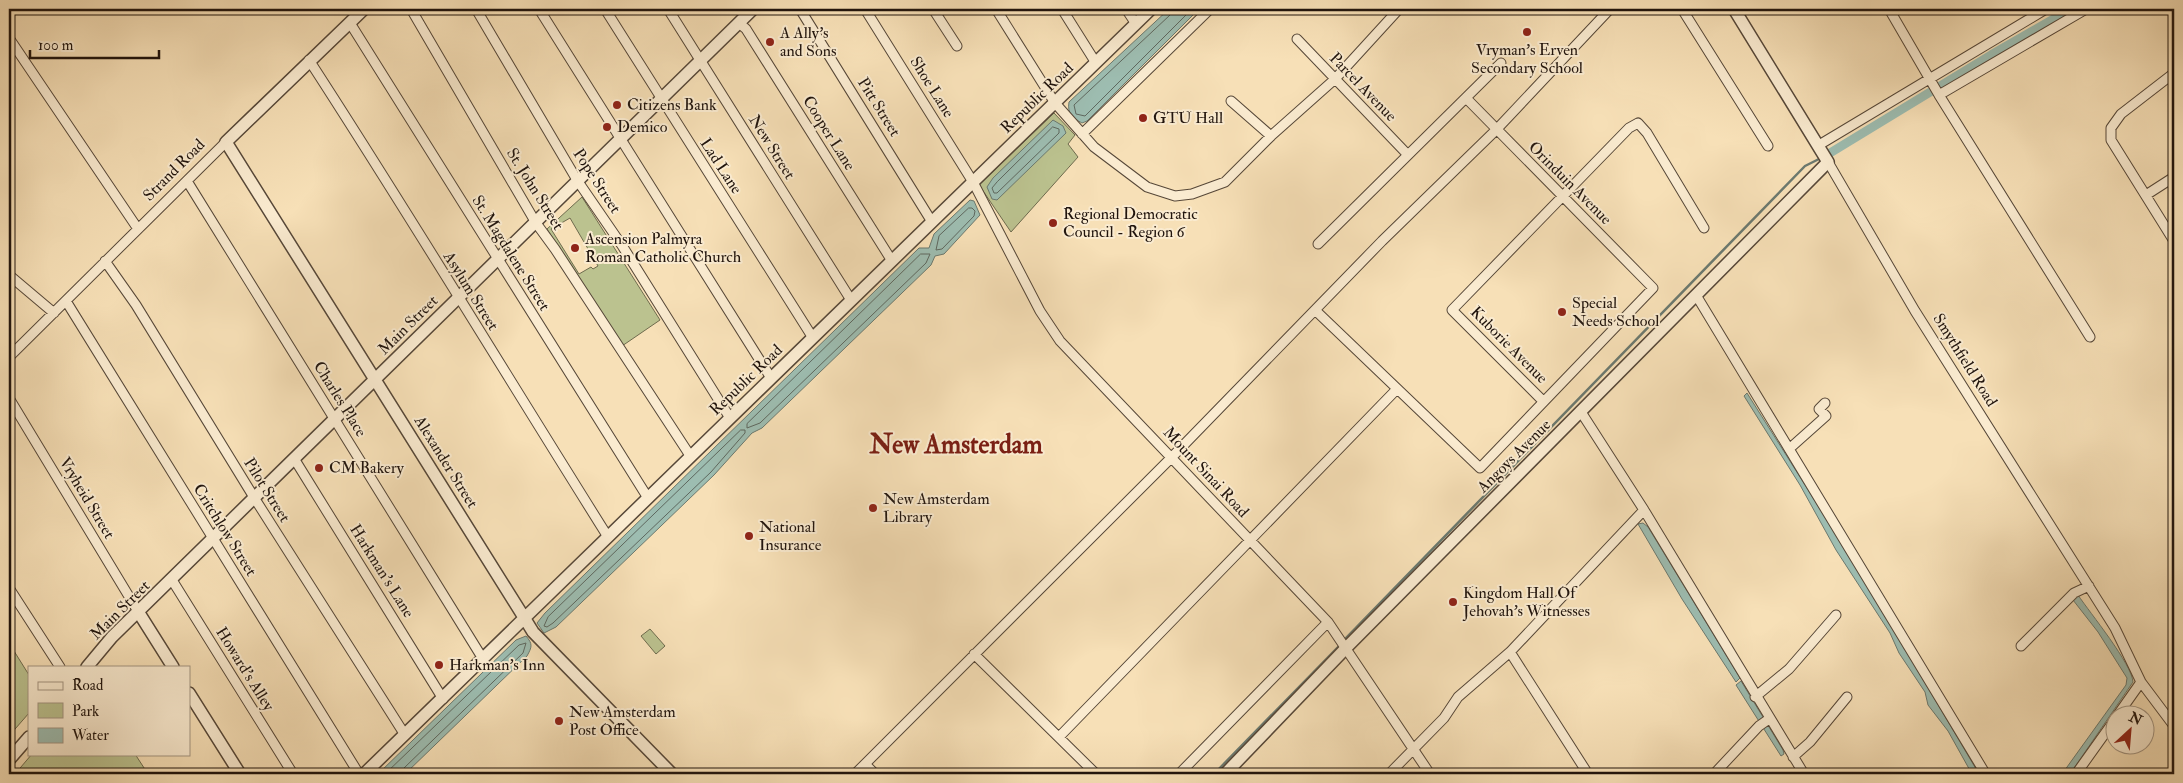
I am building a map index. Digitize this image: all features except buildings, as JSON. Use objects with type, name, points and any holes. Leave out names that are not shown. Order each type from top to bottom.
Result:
[{"type":"street","name":"Strand Road","points":[[9,356],[309,60],[364,9]]},
{"type":"street","name":"St. John Street","points":[[411,9],[536,223],[555,249],[690,457]]},
{"type":"street","name":"Pope Street","points":[[476,9],[577,180],[623,247],[730,418]]},
{"type":"street","points":[[539,9],[771,378]]},
{"type":"street","name":"Lad Lane","points":[[605,9],[813,338]]},
{"type":"street","name":"New Street","points":[[668,9],[851,300]]},
{"type":"street","name":"Main Street","points":[[89,666],[112,637],[139,613],[536,223],[577,180],[753,9]]},
{"type":"street","name":"Pitt Street","points":[[800,9],[932,222]]},
{"type":"street","name":"Shoe Lane","points":[[865,9],[973,182]]},
{"type":"street","points":[[933,9],[957,46]]},
{"type":"street","points":[[996,9],[1055,102],[1082,134],[1115,165],[1147,187],[1175,196],[1192,194],[1225,182],[1271,136],[1335,79],[1394,10]]},
{"type":"street","points":[[1062,9],[1096,63]]},
{"type":"street","points":[[1126,9],[1136,24]]},
{"type":"street","name":"Republic Road","points":[[364,774],[1152,9]]},
{"type":"street","points":[[1082,134],[1210,9]]},
{"type":"street","points":[[855,774],[1172,457],[1382,241],[1496,130],[1610,9]]},
{"type":"street","points":[[1682,9],[1768,146]]},
{"type":"street","name":"Smythfield Road","points":[[1734,9],[1819,145],[1915,311],[2089,586],[2114,628],[2141,682],[2174,726]]},
{"type":"street","points":[[1889,9],[1939,95],[2090,337]]},
{"type":"street","points":[[1819,145],[2046,9]]},
{"type":"street","points":[[1939,95],[2086,9]]},
{"type":"street","name":"St. Magdalene Street","points":[[350,23],[648,498]]},
{"type":"street","name":"Cooper Lane","points":[[739,23],[746,29],[892,261]]},
{"type":"street","points":[[9,38],[138,229]]},
{"type":"street","name":"Parcel Avenue","points":[[1297,39],[1408,155]]},
{"type":"street","name":"Asylum Street","points":[[309,60],[390,186],[458,299],[608,537]]},
{"type":"street","points":[[1318,244],[1502,63]]},
{"type":"street","points":[[2174,73],[2120,114],[2111,128],[2112,140],[2146,195],[2171,228],[2174,241]]},
{"type":"street","name":"Orinduin Avenue","points":[[1466,98],[1653,288],[1544,401]]},
{"type":"street","points":[[1231,101],[1271,136]]},
{"type":"street","points":[[1562,197],[1629,128],[1638,123],[1647,133],[1704,228]]},
{"type":"street","name":"Alexander Street","points":[[226,142],[525,619],[539,638],[672,774]]},
{"type":"street","name":"Angoys Avenue","points":[[1225,774],[1345,645],[1581,412],[1828,162]]},
{"type":"street","points":[[2146,195],[2174,177]]},
{"type":"street","name":"Charles Place","points":[[187,180],[483,659]]},
{"type":"street","name":"Mount Sinai Road","points":[[973,182],[1040,311],[1060,341],[1328,622],[1430,774]]},
{"type":"street","name":"Kuborie Avenue","points":[[1544,401],[1452,310],[1562,197]]},
{"type":"street","name":"Pilot Street","points":[[105,261],[136,305],[255,499],[405,734]]},
{"type":"street","points":[[9,275],[54,313]]},
{"type":"street","points":[[1696,294],[1985,772]]},
{"type":"street","name":"Critchlow Street","points":[[66,301],[359,774]]},
{"type":"street","points":[[1316,310],[1396,390],[1480,468],[1544,401]]},
{"type":"street","points":[[1058,737],[1396,390]]},
{"type":"street","name":"Vryheid Street","points":[[9,398],[139,613]]},
{"type":"street","points":[[1789,449],[1826,416],[1819,409],[1825,403]]},
{"type":"street","points":[[1581,412],[1644,510],[1768,720],[1804,774]]},
{"type":"street","name":"Harkman's Lane","points":[[295,460],[443,699]]},
{"type":"street","points":[[1389,774],[1444,718],[1458,697],[1510,652],[1644,510]]},
{"type":"street","name":"Howard's Alley","points":[[172,580],[293,774]]},
{"type":"street","points":[[2020,646],[2074,594],[2089,586]]},
{"type":"street","points":[[9,588],[59,666]]},
{"type":"street","points":[[139,613],[171,666]]},
{"type":"street","points":[[1755,697],[1789,669],[1836,614]]},
{"type":"street","points":[[1179,774],[1328,622]]},
{"type":"street","points":[[1510,652],[1588,774]]},
{"type":"street","points":[[974,654],[1096,774]]},
{"type":"street","points":[[2124,706],[2141,682]]},
{"type":"street","points":[[190,694],[240,774]]},
{"type":"street","points":[[1793,757],[1816,736],[1847,697]]},
{"type":"street","points":[[1714,774],[1759,726],[1768,720]]},
{"type":"street","points":[[2076,774],[2106,731]]},
{"type":"street","points":[[9,760],[28,738]]},
{"type":"street","points":[[865,764],[875,774]]},
{"type":"green space","points":[[1054,113],[1075,135],[1068,144],[1078,157],[1011,232],[979,185]]},
{"type":"green space","points":[[582,197],[660,320],[622,346],[547,229]],"holes":[[[570,218],[598,266],[593,269],[591,267],[579,274],[551,229]]]},
{"type":"green space","points":[[650,629],[665,646],[656,654],[641,636]]},
{"type":"green space","points":[[9,643],[28,673],[28,714],[9,736]]},
{"type":"green space","points":[[30,756],[136,756],[148,774],[15,774]]},
{"type":"water","points":[[1169,9],[1199,9],[1087,121],[1082,123],[1073,117],[1069,110],[1069,102]]},
{"type":"water","points":[[1053,120],[1063,126],[1066,133],[997,200],[992,199],[987,187],[993,178]]},
{"type":"water","points":[[970,200],[974,201],[980,215],[944,254],[935,256],[931,265],[762,428],[752,433],[714,475],[556,627],[544,633],[537,623],[545,613],[919,248],[929,248],[934,234]]},
{"type":"water","points":[[1747,393],[1858,569],[1979,774],[1972,774],[1948,731],[1928,705],[1925,692],[1899,653],[1890,633],[1836,550],[1800,485],[1744,396]]},
{"type":"water","points":[[1643,523],[1648,527],[1740,678],[1736,682],[1682,599],[1638,524]]},
{"type":"water","points":[[2078,595],[2110,638],[2131,674],[2133,682],[2117,706],[2111,706],[2126,685],[2127,678],[2098,632],[2073,600]]},
{"type":"water","points":[[526,636],[531,646],[527,656],[405,774],[378,774],[516,640]]},
{"type":"water","points":[[1741,681],[1783,750],[1784,754],[1781,756],[1736,685]]},
{"type":"water","points":[[2106,713],[2106,721],[2070,774],[2062,774]]},
{"type":"waterway","points":[[1830,153],[1991,55],[2071,9]]},
{"type":"waterway","points":[[1344,640],[1805,166],[1821,158]]},
{"type":"waterway","points":[[1214,774],[1341,644]]},
{"type":"place","name":"Vryman's Erven Secondary School","points":[[1527,32]]},
{"type":"place","name":"A Ally's and Sons","points":[[770,42]]},
{"type":"place","name":"Citizens Bank","points":[[617,105]]},
{"type":"place","name":"GTU Hall","points":[[1143,118]]},
{"type":"place","name":"Demico","points":[[607,127]]},
{"type":"place","name":"Regional Democratic Council - Region 6","points":[[1053,223]]},
{"type":"place","name":"Ascension Palmyra Roman Catholic Church","points":[[575,248]]},
{"type":"place","name":"Special Needs School","points":[[1562,312]]},
{"type":"place","name":"CM Bakery","points":[[319,468]]},
{"type":"place","name":"New Amsterdam Library","points":[[873,508]]},
{"type":"place","name":"National Insurance","points":[[749,536]]},
{"type":"place","name":"Kingdom Hall Of Jehovah’s Witnesses","points":[[1453,602]]},
{"type":"place","name":"Harkman's Inn","points":[[439,665]]},
{"type":"place","name":"New Amsterdam Post Office","points":[[559,721]]},
{"type":"district","name":"New Amsterdam","points":[[956,445]]}]
